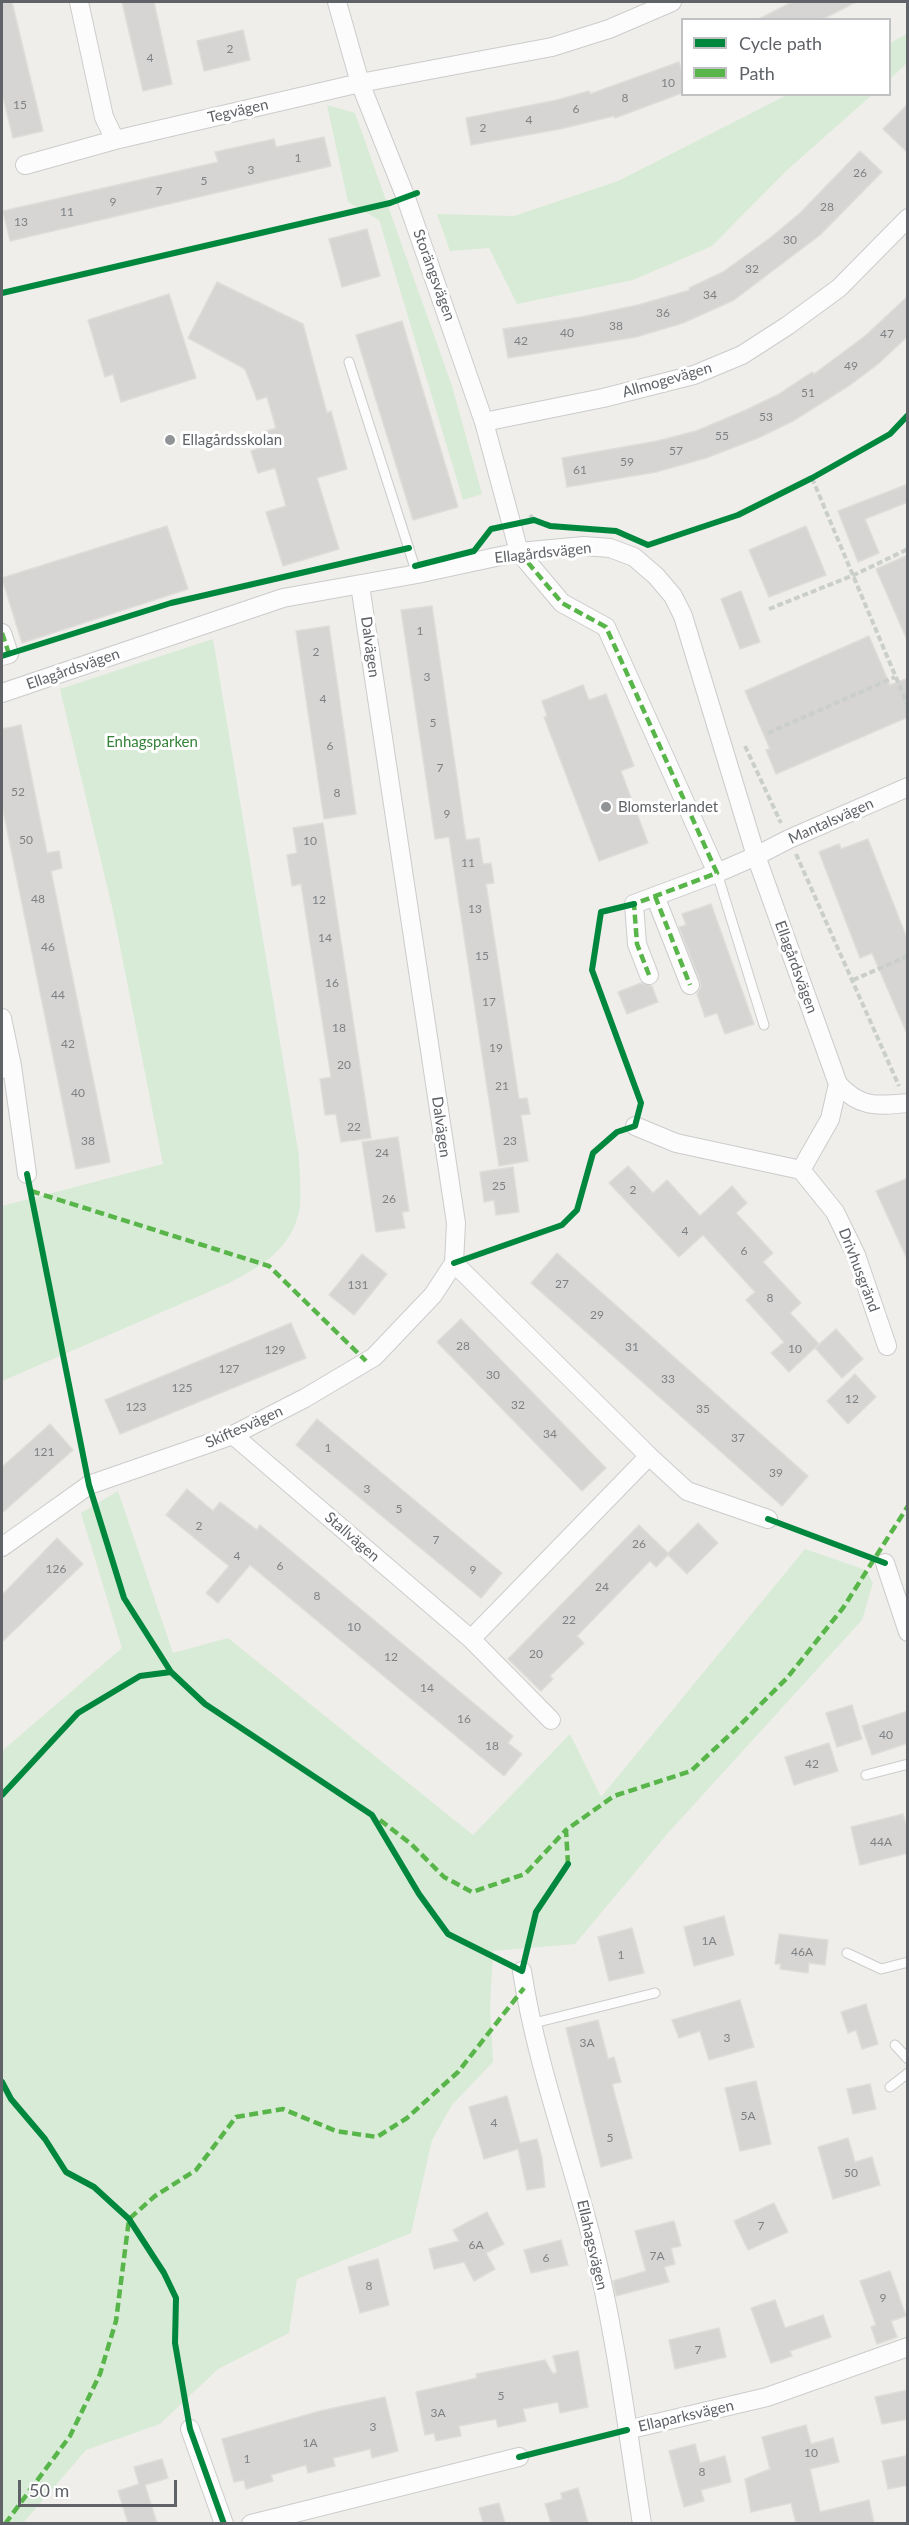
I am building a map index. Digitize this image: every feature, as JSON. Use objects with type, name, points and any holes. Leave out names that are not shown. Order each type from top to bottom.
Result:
[{"type":"street","points":[[78,2],[104,117],[115,140]]},
{"type":"street","name":"Storängsvägen","points":[[337,2],[360,83],[406,198],[484,422],[519,552]]},
{"type":"street","points":[[360,83],[552,47],[609,29],[672,2]]},
{"type":"street","name":"Tegvägen","points":[[25,165],[115,140],[360,83]]},
{"type":"street","name":"Allmogevägen","points":[[484,422],[603,398],[694,375],[742,355],[840,288],[908,218]]},
{"type":"street","name":"Ellagårdsvägen","points":[[2,693],[283,598],[417,574],[519,552],[584,546],[610,548],[634,557],[656,576],[673,596],[683,616],[756,856],[838,1084]]},
{"type":"street","points":[[519,552],[562,603],[606,627],[717,873]]},
{"type":"street","name":"Dalvägen","points":[[360,585],[456,1223],[454,1263]]},
{"type":"street","points":[[2,633],[9,654],[2,656]]},
{"type":"street","name":"Mantalsvägen","points":[[649,975],[637,945],[634,904],[717,873],[908,787]]},
{"type":"street","points":[[655,896],[690,985]]},
{"type":"street","points":[[2,1018],[7,1067],[27,1174]]},
{"type":"street","points":[[838,1084],[856,1101],[880,1104],[908,1103]]},
{"type":"street","points":[[635,1126],[676,1143],[801,1170],[830,1119],[838,1084]]},
{"type":"street","name":"Drivhusgränd","points":[[801,1170],[836,1212],[856,1255],[886,1346]]},
{"type":"street","points":[[454,1263],[687,1491],[768,1519]]},
{"type":"street","name":"Skiftesvägen","points":[[2,1546],[89,1485],[233,1435],[304,1398],[374,1357],[433,1295],[454,1263]]},
{"type":"street","name":"Stallvägen","points":[[233,1435],[471,1639],[551,1720]]},
{"type":"street","points":[[471,1639],[649,1456]]},
{"type":"street","points":[[885,1563],[908,1632]]},
{"type":"street","name":"Ellahagsvägen","points":[[522,1971],[530,2024],[593,2243],[611,2330],[642,2523]]},
{"type":"street","name":"Ellaparksvägen","points":[[627,2430],[767,2397],[908,2346]]},
{"type":"street","points":[[190,2428],[224,2523]]},
{"type":"street","points":[[251,2523],[519,2457]]},
{"type":"lane","points":[[349,362],[417,574]]},
{"type":"lane","points":[[717,873],[764,1025]]},
{"type":"lane","points":[[866,1775],[908,1764]]},
{"type":"lane","points":[[847,1953],[880,1969],[908,1962]]},
{"type":"lane","points":[[530,2024],[655,1993]]},
{"type":"lane","points":[[895,2045],[908,2059]]},
{"type":"lane","points":[[890,2087],[908,2073]]},
{"type":"path","points":[[648,545],[738,515],[812,478],[890,434],[908,416]]},
{"type":"path","points":[[812,478],[908,706]]},
{"type":"path","points":[[511,524],[534,520]]},
{"type":"path","points":[[769,609],[854,575],[908,549]]},
{"type":"path","points":[[768,733],[895,677]]},
{"type":"path","points":[[853,980],[908,956]]},
{"type":"green space","points":[[907,34],[907,63],[891,78],[891,42]]},
{"type":"green space","points":[[785,96],[871,96],[786,171],[712,246],[633,280],[517,304],[489,248],[450,251],[437,214],[514,216],[618,181]]},
{"type":"green space","points":[[327,105],[355,113],[452,386],[482,494],[463,500],[379,220],[348,202]]},
{"type":"green space","name":"Enhagsparken","points":[[213,639],[299,1156],[301,1195],[298,1216],[287,1240],[279,1250],[250,1272],[2,1381],[2,1206],[163,1164],[113,911],[60,689]]},
{"type":"green space","points":[[118,1491],[173,1653],[228,1638],[473,1835],[570,1734],[601,1797],[805,1549],[866,1570],[873,1583],[862,1620],[668,1833],[575,1944],[493,1951],[490,2006],[493,2062],[452,2105],[432,2140],[411,2233],[297,2279],[289,2333],[218,2369],[160,2424],[86,2450],[23,2523],[2,2523],[2,1751],[122,1648],[81,1513]]},
{"type":"building","points":[[2,2],[12,2],[43,131],[13,138],[2,93]]},
{"type":"building","points":[[122,2],[154,2],[172,84],[143,91]]},
{"type":"building","points":[[792,2],[856,2],[825,18],[761,18]]},
{"type":"building","points":[[243,30],[250,60],[204,71],[197,41]]},
{"type":"building","points":[[679,62],[681,93],[615,118],[614,116],[560,129],[471,145],[466,118],[557,100],[589,91],[590,94]]},
{"type":"building","points":[[908,104],[908,153],[883,129]]},
{"type":"building","points":[[324,137],[331,166],[10,241],[3,211],[218,162],[215,152],[274,139],[276,147]]},
{"type":"building","points":[[860,151],[882,172],[820,235],[734,300],[683,323],[636,337],[508,358],[503,329],[581,317],[638,305],[690,290],[689,288],[723,272],[800,213]]},
{"type":"building","points":[[367,229],[380,276],[342,287],[329,239]]},
{"type":"building","points":[[217,282],[303,324],[327,413],[331,411],[347,469],[317,478],[339,549],[283,566],[266,512],[286,506],[275,468],[258,473],[251,451],[265,446],[261,433],[276,428],[267,397],[257,400],[245,369],[188,338]]},
{"type":"building","points":[[169,294],[196,378],[121,402],[113,374],[105,377],[88,320]]},
{"type":"building","points":[[908,296],[908,336],[878,364],[850,385],[793,421],[758,438],[706,458],[656,472],[567,487],[562,458],[657,441],[696,431],[746,410],[779,394],[812,372],[814,374],[865,336]]},
{"type":"building","points":[[402,321],[458,507],[413,520],[356,335]]},
{"type":"building","points":[[908,484],[908,502],[865,519],[879,553],[858,562],[838,511]]},
{"type":"building","points":[[167,526],[188,589],[22,643],[2,578]]},
{"type":"building","points":[[806,526],[826,575],[769,597],[749,550]]},
{"type":"building","points":[[908,555],[908,642],[876,569]]},
{"type":"building","points":[[741,591],[760,642],[740,649],[721,599]]},
{"type":"building","points":[[432,606],[466,840],[479,838],[483,864],[491,863],[494,883],[486,884],[519,1099],[527,1098],[530,1114],[521,1115],[528,1161],[499,1166],[449,837],[435,839],[401,610]]},
{"type":"building","points":[[329,626],[356,814],[324,819],[296,631]]},
{"type":"building","points":[[869,636],[890,685],[908,678],[908,717],[776,774],[766,750],[770,749],[745,691]]},
{"type":"building","name":"Blomsterlandet","points":[[583,685],[589,700],[606,694],[634,766],[621,771],[648,843],[599,861],[544,717],[547,716],[542,701]]},
{"type":"building","points":[[21,725],[47,853],[59,851],[62,868],[51,871],[110,1162],[76,1169],[2,805],[2,729]]},
{"type":"building","points":[[323,823],[371,1138],[341,1142],[336,1114],[325,1115],[320,1079],[331,1077],[301,884],[292,886],[287,855],[297,853],[293,828]]},
{"type":"building","points":[[868,839],[908,941],[908,1036],[872,953],[860,958],[819,852],[839,844],[841,849]]},
{"type":"building","points":[[711,904],[754,1024],[725,1034],[717,1013],[705,1017],[697,994],[701,987],[700,981],[679,927],[686,925],[682,914]]},
{"type":"building","points":[[641,983],[652,986],[658,1002],[627,1014],[618,992]]},
{"type":"building","points":[[398,1137],[409,1211],[402,1212],[405,1228],[376,1232],[362,1142]]},
{"type":"building","points":[[628,1166],[653,1193],[667,1180],[700,1216],[732,1186],[747,1203],[736,1213],[773,1253],[763,1262],[801,1303],[790,1313],[819,1344],[789,1372],[771,1353],[784,1342],[746,1300],[755,1292],[703,1235],[679,1257],[609,1183]]},
{"type":"building","points":[[513,1167],[519,1212],[496,1215],[494,1200],[484,1202],[480,1172]]},
{"type":"building","points":[[908,1178],[908,1261],[876,1191]]},
{"type":"building","points":[[557,1253],[808,1476],[782,1506],[531,1283]]},
{"type":"building","points":[[362,1254],[387,1274],[354,1315],[329,1295]]},
{"type":"building","points":[[461,1319],[606,1468],[582,1491],[437,1342]]},
{"type":"building","points":[[291,1323],[306,1358],[120,1434],[105,1400]]},
{"type":"building","points":[[836,1329],[863,1359],[842,1378],[815,1348]]},
{"type":"building","points":[[855,1374],[876,1397],[848,1424],[827,1401]]},
{"type":"building","points":[[317,1419],[502,1573],[481,1598],[296,1445]]},
{"type":"building","points":[[50,1424],[73,1450],[2,1513],[2,1467]]},
{"type":"building","points":[[187,1489],[213,1511],[220,1502],[257,1530],[260,1525],[513,1736],[508,1743],[522,1754],[504,1776],[250,1565],[218,1603],[206,1593],[229,1566],[166,1515]]},
{"type":"building","points":[[698,1523],[718,1543],[687,1574],[668,1555],[656,1567],[650,1561],[577,1636],[584,1643],[550,1676],[553,1679],[541,1691],[508,1659],[639,1525],[668,1553]]},
{"type":"building","points":[[57,1538],[83,1564],[2,1642],[2,1595]]},
{"type":"building","points":[[852,1705],[862,1739],[837,1747],[826,1713]]},
{"type":"building","points":[[908,1711],[908,1743],[872,1755],[862,1726]]},
{"type":"building","points":[[829,1743],[838,1771],[794,1785],[785,1757]]},
{"type":"building","points":[[903,1814],[908,1831],[908,1853],[860,1865],[851,1827]]},
{"type":"building","points":[[724,1916],[734,1955],[694,1966],[684,1927]]},
{"type":"building","points":[[632,1928],[644,1973],[609,1981],[598,1937]]},
{"type":"building","points":[[779,1934],[828,1940],[825,1965],[809,1963],[808,1973],[780,1969],[781,1964],[775,1964]]},
{"type":"building","points":[[740,2000],[754,2047],[709,2060],[700,2031],[679,2038],[672,2020]]},
{"type":"building","points":[[866,2004],[878,2044],[862,2049],[856,2030],[848,2033],[841,2012]]},
{"type":"building","points":[[598,2020],[608,2059],[614,2057],[621,2082],[612,2084],[632,2158],[601,2167],[566,2028]]},
{"type":"building","points":[[756,2081],[771,2144],[740,2151],[725,2088]]},
{"type":"building","points":[[870,2084],[876,2109],[853,2114],[847,2089]]},
{"type":"building","points":[[507,2096],[520,2143],[537,2139],[542,2158],[545,2187],[527,2190],[518,2149],[484,2159],[469,2107]]},
{"type":"building","points":[[848,2138],[855,2162],[872,2157],[880,2185],[833,2199],[818,2147]]},
{"type":"building","points":[[774,2203],[788,2232],[748,2250],[734,2221]]},
{"type":"building","points":[[487,2212],[504,2244],[486,2253],[495,2269],[474,2281],[464,2262],[434,2269],[429,2249],[459,2241],[453,2230]]},
{"type":"building","points":[[674,2221],[681,2246],[671,2248],[675,2264],[664,2267],[669,2282],[616,2296],[613,2281],[646,2271],[635,2231]]},
{"type":"building","points":[[561,2240],[568,2265],[531,2273],[524,2250]]},
{"type":"building","points":[[378,2259],[389,2305],[360,2313],[348,2267]]},
{"type":"building","points":[[890,2271],[906,2316],[891,2321],[897,2337],[877,2344],[871,2327],[876,2325],[860,2281]]},
{"type":"building","points":[[775,2300],[785,2328],[823,2315],[831,2337],[790,2351],[792,2356],[771,2363],[751,2308]]},
{"type":"building","points":[[719,2328],[726,2357],[675,2369],[669,2340]]},
{"type":"building","points":[[578,2351],[588,2407],[560,2413],[558,2402],[523,2409],[526,2421],[498,2427],[496,2419],[459,2426],[461,2436],[436,2441],[434,2433],[425,2435],[416,2392],[477,2378],[476,2374],[545,2360],[553,2374],[557,2372],[553,2356]]},
{"type":"building","points":[[908,2390],[908,2419],[882,2424],[875,2397]]},
{"type":"building","points":[[385,2397],[398,2451],[372,2458],[370,2449],[333,2458],[335,2466],[308,2473],[306,2465],[271,2475],[273,2481],[246,2489],[244,2480],[234,2482],[222,2439],[320,2411]]},
{"type":"building","points":[[806,2425],[811,2444],[833,2438],[839,2462],[810,2469],[820,2512],[869,2500],[874,2523],[796,2523],[791,2503],[751,2512],[745,2479],[770,2469],[762,2437]]},
{"type":"building","points":[[695,2444],[700,2463],[725,2456],[731,2482],[701,2490],[704,2501],[684,2507],[669,2451]]},
{"type":"building","points":[[905,2456],[908,2467],[908,2485],[888,2489],[882,2461]]},
{"type":"building","points":[[162,2459],[168,2478],[145,2485],[157,2523],[128,2523],[118,2491],[139,2484],[134,2467]]},
{"type":"building","points":[[578,2488],[588,2523],[551,2523],[545,2504],[562,2499],[561,2493]]},
{"type":"building","points":[[499,2503],[505,2523],[483,2523],[479,2508]]},
{"type":"marked path","points":[[519,552],[562,603],[606,627],[717,873],[634,904],[637,944],[649,975]]},
{"type":"marked path","points":[[2,633],[9,654],[4,655]]},
{"type":"marked path","points":[[655,896],[690,985]]},
{"type":"marked path","points":[[31,1191],[269,1266],[366,1361]]},
{"type":"marked path","points":[[568,1864],[566,1830],[614,1796],[691,1771],[787,1678],[843,1608],[908,1506]]},
{"type":"marked path","points":[[380,1820],[411,1844],[444,1877],[472,1892],[525,1874],[566,1830]]},
{"type":"marked path","points":[[5,2524],[70,2436],[100,2374],[116,2321],[129,2219],[155,2196],[196,2170],[236,2117],[283,2109],[336,2131],[377,2137],[407,2118],[458,2072],[524,1988]]},
{"type":"cycle path","points":[[2,293],[390,203],[417,193]]},
{"type":"cycle path","points":[[415,566],[474,551],[491,529],[534,520],[550,526],[616,531],[648,545],[738,515],[812,478],[890,434],[908,415]]},
{"type":"cycle path","points":[[2,656],[171,603],[409,548]]},
{"type":"cycle path","points":[[454,1263],[562,1225],[577,1210],[593,1153],[617,1132],[635,1126],[641,1103],[592,970],[601,912],[634,904]]},
{"type":"cycle path","points":[[27,1174],[89,1485],[124,1598],[171,1672],[205,1704],[372,1815],[419,1894],[448,1934],[522,1971],[536,1912],[568,1864]]},
{"type":"cycle path","points":[[768,1519],[885,1563]]},
{"type":"cycle path","points":[[2,1795],[78,1713],[140,1676],[171,1672]]},
{"type":"cycle path","points":[[2,2082],[11,2099],[45,2139],[66,2172],[94,2187],[129,2219],[164,2273],[176,2298],[175,2343],[190,2429],[224,2524]]},
{"type":"cycle path","points":[[519,2457],[627,2430]]},
{"type":"place","name":"Ellagårdsskolan","points":[[170,440]]},
{"type":"place","name":"Blomsterlandet","points":[[606,807]]}]
